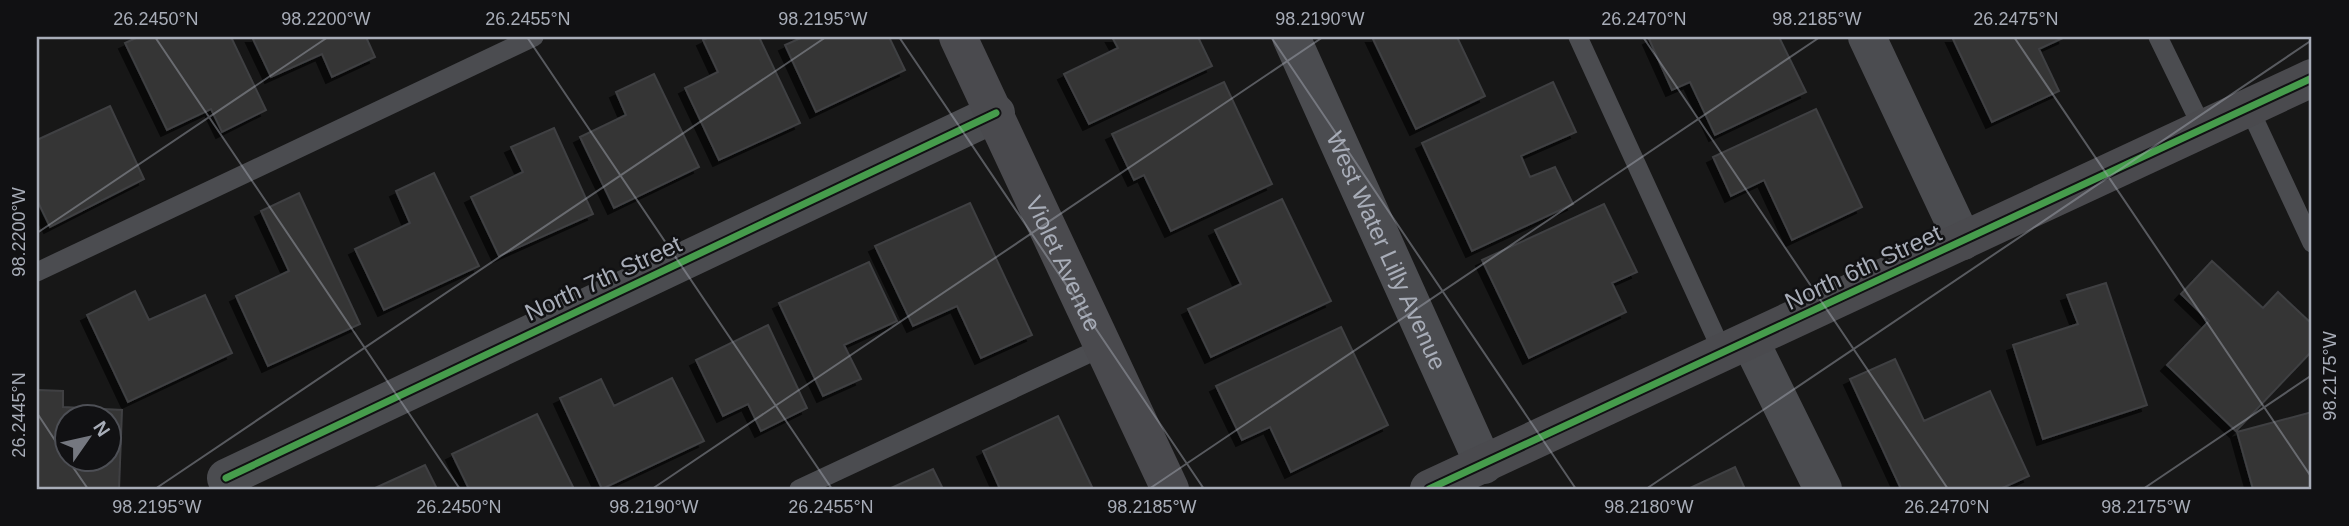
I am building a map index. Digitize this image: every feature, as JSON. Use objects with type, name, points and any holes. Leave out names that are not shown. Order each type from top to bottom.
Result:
[{"type":"street","name":"Violet Avenue","points":[[958,37],[996,113],[1170,489]]},
{"type":"street","name":"West Water Lilly Avenue","points":[[1291,37],[1483,465]]},
{"type":"street","points":[[1867,37],[1963,241]]},
{"type":"street","name":"North 6th Street","points":[[1429,489],[2312,78]]},
{"type":"street","name":"North 7th Street","points":[[226,478],[996,113]]},
{"type":"street","points":[[1736,347],[1824,489]]},
{"type":"lane","points":[[37,272],[534,37]]},
{"type":"lane","points":[[1578,37],[1736,347]]},
{"type":"lane","points":[[2158,37],[2203,130]]},
{"type":"lane","points":[[2249,108],[2312,243]]},
{"type":"lane","points":[[799,489],[1105,346]]},
{"type":"building","points":[[138,37],[231,37],[266,110],[222,132],[211,109],[167,130],[125,43]]},
{"type":"building","points":[[252,37],[366,37],[375,57],[332,77],[322,54],[271,77]]},
{"type":"building","points":[[709,37],[759,37],[800,123],[719,160],[685,88],[718,72],[703,40]]},
{"type":"building","points":[[803,37],[889,37],[905,70],[816,112],[785,45]]},
{"type":"building","points":[[1112,37],[1198,37],[1212,66],[1089,124],[1064,74],[1118,48]]},
{"type":"building","points":[[1372,37],[1457,37],[1485,96],[1416,129]]},
{"type":"building","points":[[1779,37],[1806,92],[1715,135],[1690,82],[1672,90],[1649,39]]},
{"type":"building","points":[[1952,37],[2065,37],[2039,49],[2059,91],[1992,122]]},
{"type":"building","points":[[654,74],[699,167],[614,208],[580,137],[626,115],[616,92]]},
{"type":"building","points":[[1224,82],[1272,184],[1171,231],[1144,175],[1134,180],[1112,134]]},
{"type":"building","points":[[1553,82],[1576,132],[1521,156],[1530,177],[1555,167],[1573,204],[1472,251],[1422,143]]},
{"type":"building","points":[[110,106],[144,179],[50,227],[37,200],[37,140]]},
{"type":"building","points":[[1816,109],[1862,207],[1792,240],[1764,180],[1731,196],[1713,157]]},
{"type":"building","points":[[554,128],[593,214],[499,256],[471,197],[523,172],[511,147]]},
{"type":"building","points":[[434,173],[479,266],[384,310],[355,249],[410,223],[396,191]]},
{"type":"building","points":[[299,193],[360,324],[268,366],[236,296],[289,271],[261,211]]},
{"type":"building","points":[[1282,199],[1331,301],[1211,357],[1188,309],[1241,284],[1215,230]]},
{"type":"building","points":[[970,203],[1032,335],[981,358],[957,306],[913,326],[875,246]]},
{"type":"building","points":[[1604,204],[1637,272],[1612,283],[1626,312],[1529,358],[1482,260]]},
{"type":"building","points":[[2212,261],[2263,308],[2278,292],[2312,324],[2312,351],[2236,431],[2167,365],[2209,321],[2181,294]]},
{"type":"building","points":[[869,262],[897,321],[844,345],[861,379],[823,396],[779,303]]},
{"type":"building","points":[[2106,283],[2147,405],[2043,439],[2013,345],[2078,324],[2067,295]]},
{"type":"building","points":[[135,291],[149,320],[205,295],[232,353],[128,402],[87,315]]},
{"type":"building","points":[[768,325],[807,408],[761,431],[748,404],[723,416],[696,360]]},
{"type":"building","points":[[1341,327],[1388,425],[1291,472],[1270,427],[1242,440],[1216,386]]},
{"type":"building","points":[[1895,359],[1924,421],[1990,391],[2029,476],[2000,489],[1901,489],[1850,379]]},
{"type":"building","points":[[672,378],[704,441],[602,489],[560,398],[601,379],[614,406]]},
{"type":"building","points":[[38,390],[63,391],[63,404],[52,404],[52,474],[120,474],[119,489],[37,489]]},
{"type":"building","points":[[2312,412],[2312,489],[2253,489],[2237,432]]},
{"type":"building","points":[[537,414],[574,489],[469,489],[452,454]]},
{"type":"building","points":[[1058,416],[1093,489],[1000,489],[983,451]]},
{"type":"building","points":[[425,465],[437,489],[373,489]]},
{"type":"building","points":[[1735,467],[1745,489],[1688,489]]},
{"type":"building","points":[[933,469],[943,489],[889,489]]},
{"type":"cycle path","points":[[1429,489],[2312,78]]},
{"type":"cycle path","points":[[226,478],[996,113]]}]
